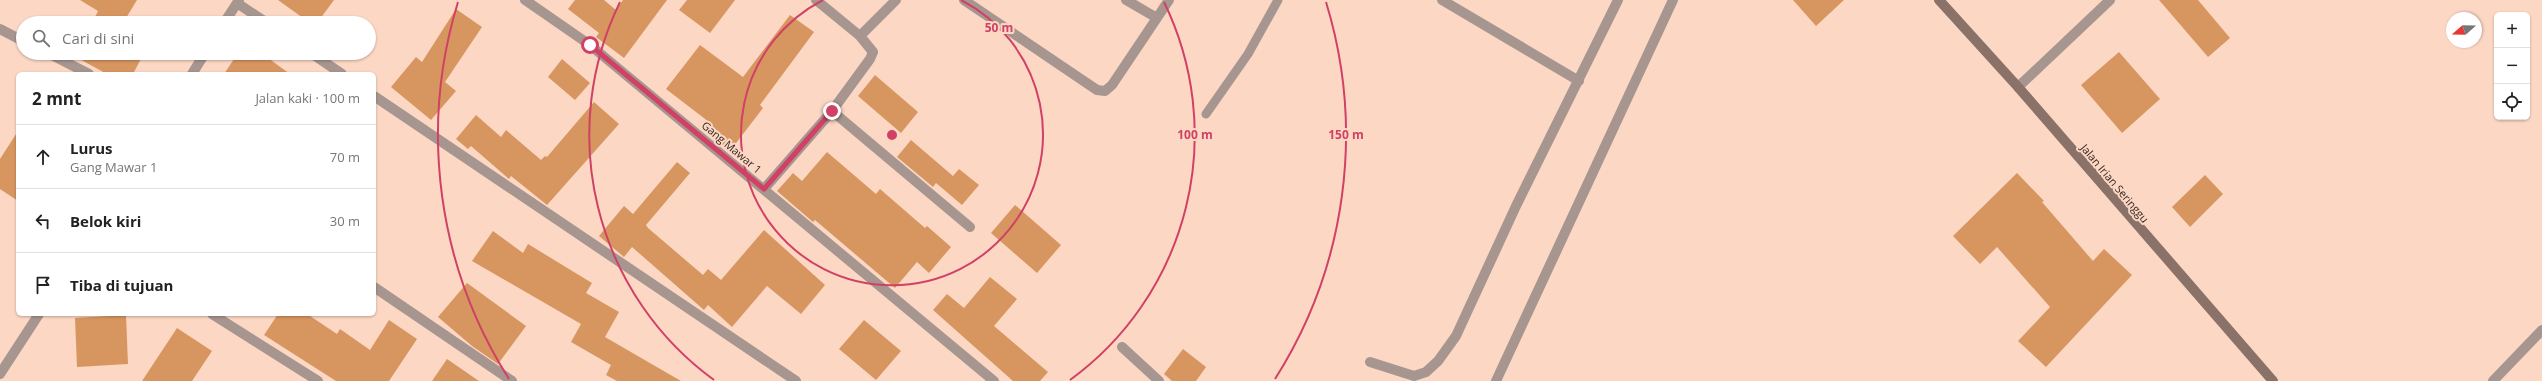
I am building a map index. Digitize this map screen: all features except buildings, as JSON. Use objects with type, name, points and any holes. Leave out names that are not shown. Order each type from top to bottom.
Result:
[{"type":"street","name":"Gang Mawar 1","points":[[525,0],[590,45],[994,381]]},
{"type":"street","points":[[764,189],[832,111],[870,59],[872,52],[860,36],[816,0]]},
{"type":"street","points":[[860,36],[896,0]]},
{"type":"street","points":[[964,0],[1097,90],[1105,91],[1112,86],[1169,0]]},
{"type":"street","points":[[1126,0],[1157,18]]},
{"type":"street","points":[[1442,0],[1579,81]]},
{"type":"street","points":[[1370,362],[1414,376],[1426,372],[1438,361],[1456,336],[1516,206],[1618,0]]},
{"type":"street","points":[[1496,381],[1673,0]]},
{"type":"street","name":"Jalan Irian Seringgu","points":[[1939,0],[2018,87],[2270,380]]},
{"type":"street","points":[[2018,87],[2110,0]]},
{"type":"street","points":[[228,16],[238,1],[258,16]]},
{"type":"street","points":[[0,29],[16,37]]},
{"type":"street","points":[[62,60],[85,72]]},
{"type":"street","points":[[193,72],[201,60]]},
{"type":"street","points":[[321,60],[339,72]]},
{"type":"street","points":[[376,97],[796,381]]},
{"type":"street","points":[[832,111],[970,227]]},
{"type":"street","points":[[376,288],[512,381]]},
{"type":"street","points":[[0,374],[38,316]]},
{"type":"street","points":[[215,316],[318,381]]},
{"type":"street","points":[[2493,381],[2542,330]]},
{"type":"street","points":[[1122,347],[1159,381]]},
{"type":"lane","points":[[1206,114],[1248,54],[1278,0]]},
{"type":"route","points":[[590,45],[764,189],[832,111]]}]
